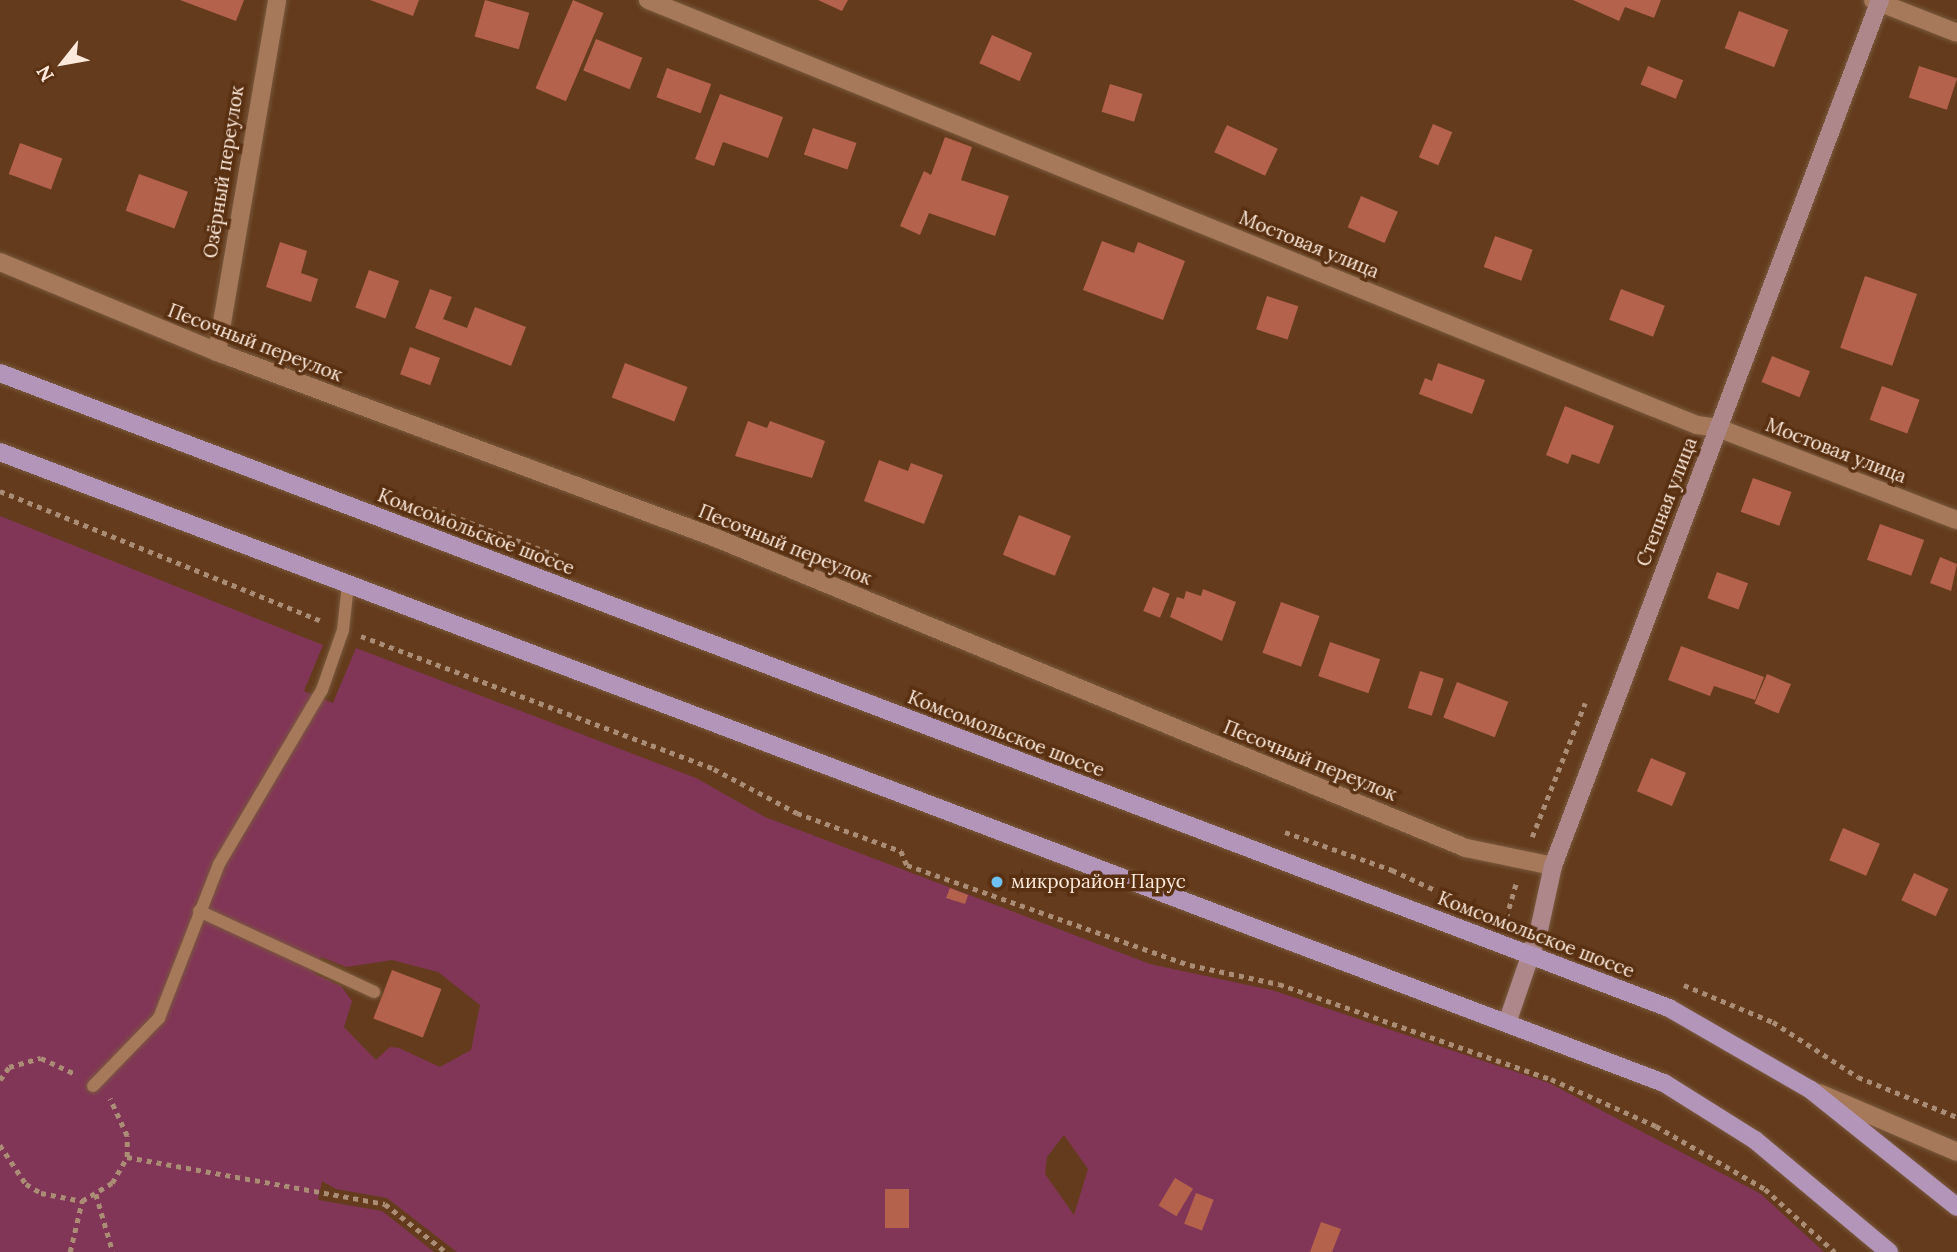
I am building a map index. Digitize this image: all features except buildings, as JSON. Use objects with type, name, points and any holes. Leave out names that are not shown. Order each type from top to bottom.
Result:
[{"type":"main road","name":"Комсомольское шоссе","points":[[0,373],[1669,1008],[1811,1090],[1957,1207]]},
{"type":"main road","points":[[0,452],[1664,1083],[1755,1140],[1889,1252]]},
{"type":"street","name":"Озёрный переулок","points":[[216,352],[277,0]]},
{"type":"street","name":"Мостовая улица","points":[[648,0],[1697,425],[1718,428],[1957,520]]},
{"type":"street","name":"Степная улица","points":[[1507,1023],[1540,922],[1553,870],[1877,1]]},
{"type":"street","points":[[1877,1],[1957,33]]},
{"type":"street","name":"Песочный переулок","points":[[0,262],[216,352],[716,538],[1466,848],[1553,870]]},
{"type":"street","points":[[1811,1090],[1957,1152]]},
{"type":"lane","points":[[93,1086],[159,1018],[219,864],[322,690],[343,630],[348,585]]},
{"type":"lane","points":[[200,911],[374,992]]},
{"type":"path","points":[[0,491],[343,630],[714,769],[797,813],[901,851],[907,865],[1191,965],[1291,988],[1551,1079],[1656,1126],[1765,1188],[1835,1252]]},
{"type":"path","points":[[1671,981],[1773,1022],[1858,1077],[1957,1117]]},
{"type":"path","points":[[0,1080],[9,1067],[41,1058],[93,1086],[122,1116],[127,1157],[119,1176],[82,1201],[41,1193],[26,1184],[0,1145]]},
{"type":"path","points":[[127,1157],[385,1204],[446,1252]]},
{"type":"path","points":[[96,1194],[113,1252]]},
{"type":"path","points":[[69,1252],[82,1201]]},
{"type":"shaded area","points":[[0,516],[323,645],[304,691],[333,703],[356,648],[696,778],[765,817],[1150,964],[1275,991],[1549,1083],[1761,1194],[1824,1252],[457,1252],[387,1198],[336,1189],[322,1181],[318,1200],[382,1211],[434,1252],[0,1252]],"holes":[[[321,957],[346,967],[392,960],[438,972],[480,1005],[471,1050],[440,1067],[399,1048],[390,1047],[376,1060],[344,1027],[352,1001],[341,986],[315,974]],[[1064,1135],[1088,1169],[1074,1215],[1045,1174],[1047,1157]]]},
{"type":"place","name":"микрорайон Парус","points":[[997,882]]}]
